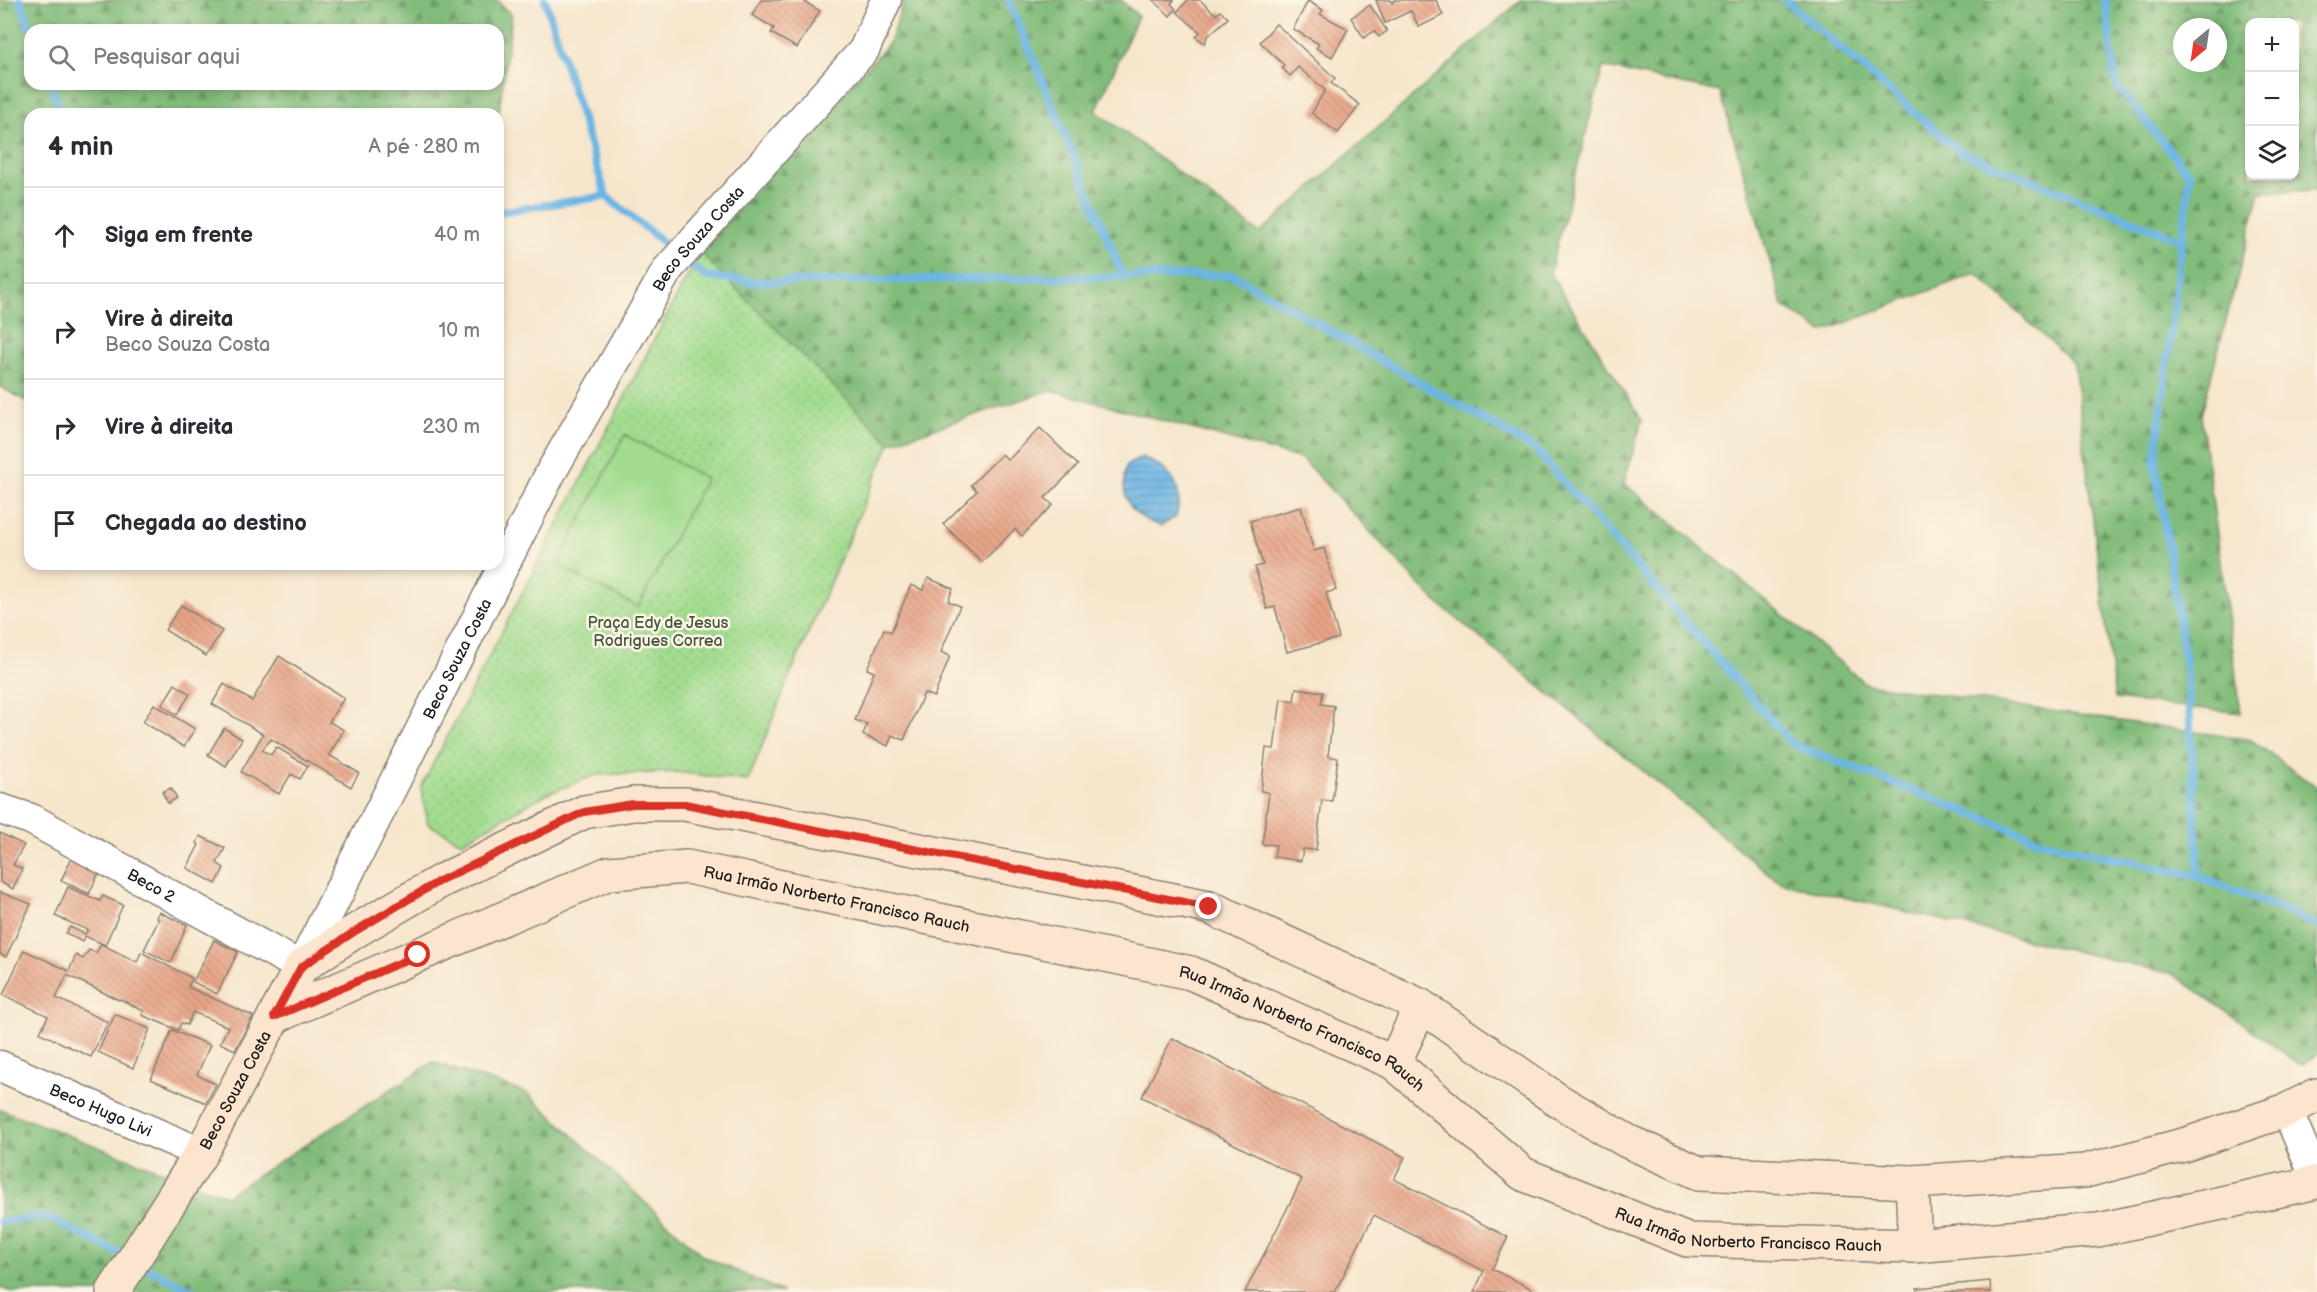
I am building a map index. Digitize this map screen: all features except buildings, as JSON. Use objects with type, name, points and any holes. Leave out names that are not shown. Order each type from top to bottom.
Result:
[{"type":"street","name":"Beco Souza Costa","points":[[504,565],[550,474],[668,269],[864,50],[886,0]]},
{"type":"street","name":"Beco Souza Costa","points":[[113,1292],[201,1153],[301,967],[502,570]]},
{"type":"street","points":[[301,967],[357,930],[441,880],[584,812],[633,804],[685,804],[1209,907],[1421,1006],[1560,1101],[1627,1141],[1700,1173],[1912,1182],[2085,1171],[2187,1143],[2287,1110],[2317,1095]]},
{"type":"street","name":"Beco 2","points":[[0,809],[31,819],[301,967]]},
{"type":"street","name":"Rua Irmão Norberto Francisco Rauch","points":[[274,1017],[609,873],[687,867],[1191,973],[1394,1063],[1523,1174],[1687,1240],[1915,1246],[2098,1230],[2317,1182]]},
{"type":"street","points":[[1394,1063],[1421,1006]]},
{"type":"street","name":"Beco Hugo Livi","points":[[0,1066],[201,1153]]},
{"type":"street","points":[[2287,1110],[2317,1182]]},
{"type":"street","points":[[1912,1182],[1915,1246]]},
{"type":"green space","points":[[0,0],[497,0],[512,15],[504,75],[504,24],[24,24],[24,90],[502,90],[500,108],[24,108],[24,400],[0,387]]},
{"type":"green space","points":[[904,0],[1121,0],[1138,16],[1096,111],[1260,233],[1521,0],[2317,0],[2317,190],[2260,192],[2201,415],[2241,713],[2115,699],[2074,364],[1976,273],[1822,332],[1783,306],[1720,92],[1603,67],[1550,273],[1642,420],[1624,483],[1866,684],[2251,740],[2317,788],[2317,1055],[2301,1065],[2173,974],[1779,882],[1434,600],[1302,459],[1051,390],[890,443],[790,675],[700,252],[890,42]]},
{"type":"green space","name":"Praça Edy de Jesus Rodrigues Correa","points":[[700,252],[890,443],[790,675],[748,781],[676,772],[596,775],[546,794],[462,842],[428,824],[421,787]]},
{"type":"green space","points":[[625,435],[706,478],[638,607],[557,565]]},
{"type":"green space","points":[[433,1062],[527,1093],[703,1256],[783,1292],[13,1292],[0,1288],[0,1109],[226,1196]]},
{"type":"water","points":[[1142,457],[1167,473],[1177,487],[1176,517],[1161,526],[1141,517],[1134,511],[1126,496],[1124,477],[1126,466]]},
{"type":"waterway","points":[[20,0],[29,24]]},
{"type":"waterway","points":[[545,0],[606,196],[706,277],[761,282],[1233,275],[1535,449],[1792,744],[2047,843],[2199,877],[2284,910],[2317,926]]},
{"type":"waterway","points":[[1009,0],[1123,276]]},
{"type":"waterway","points":[[1785,0],[1959,151],[2183,241]]},
{"type":"waterway","points":[[2105,0],[2116,85],[2190,175],[2155,461],[2187,673],[2199,877]]},
{"type":"waterway","points":[[53,90],[59,108]]},
{"type":"waterway","points":[[504,211],[606,196]]},
{"type":"waterway","points":[[0,1221],[47,1217],[128,1258]]},
{"type":"waterway","points":[[139,1264],[195,1292]]},
{"type":"route","points":[[418,955],[274,1017],[301,967],[357,930],[441,880],[584,812],[633,804],[685,804],[1209,907]]}]
